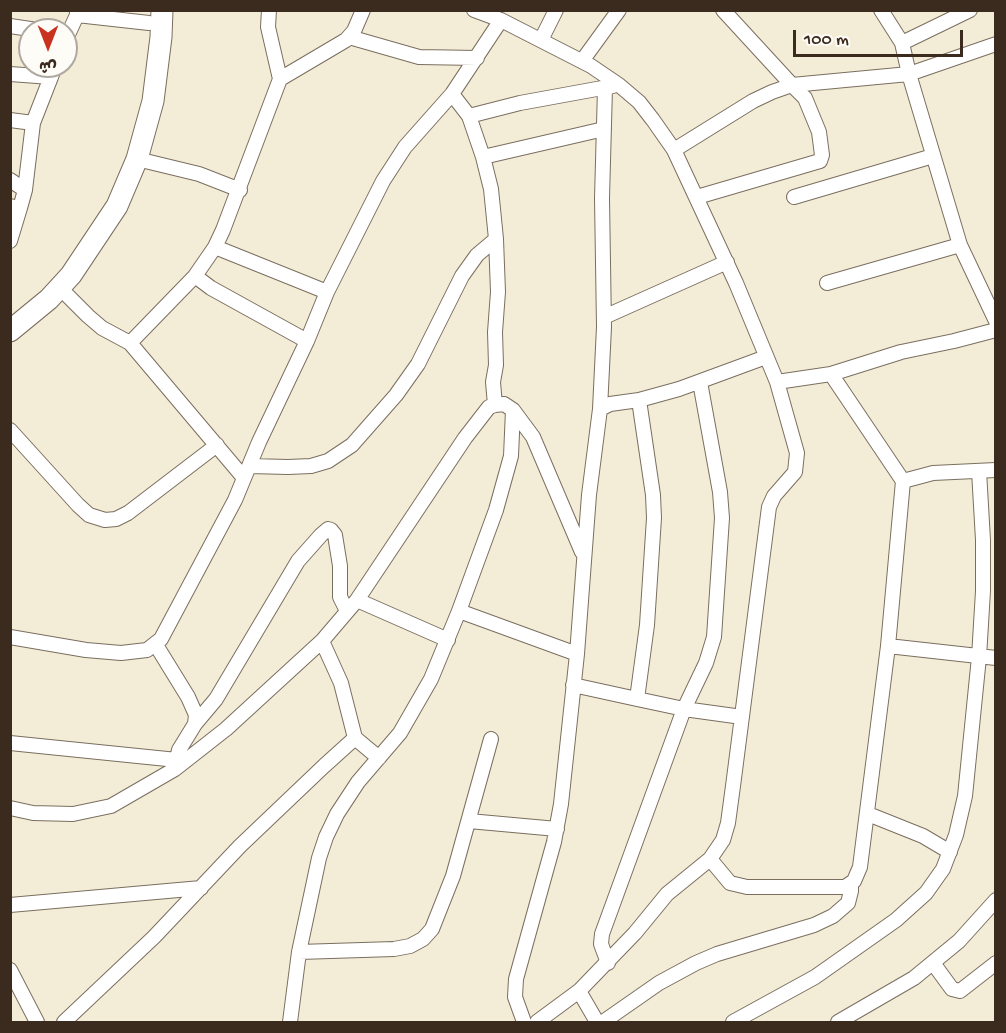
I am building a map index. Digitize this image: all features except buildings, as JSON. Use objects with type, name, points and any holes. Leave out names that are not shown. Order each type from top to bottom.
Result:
[{"type":"main road","points":[[11,319],[27,319],[60,288],[88,252],[117,206],[137,159],[153,101],[161,37],[153,14]]},
{"type":"main road","points":[[11,319],[54,277],[91,225],[118,174],[128,148],[142,89],[153,14]]},
{"type":"street","points":[[130,343],[195,276],[215,247],[240,190],[280,79],[268,27],[269,10]]},
{"type":"street","points":[[280,79],[339,46],[349,37],[363,10]]},
{"type":"street","points":[[541,40],[556,10]]},
{"type":"street","points":[[582,61],[619,10]]},
{"type":"street","points":[[697,197],[820,161],[822,154],[813,112],[805,98],[723,10]]},
{"type":"street","points":[[880,10],[903,43],[909,75],[960,245],[996,321]]},
{"type":"street","points":[[903,43],[970,10]]},
{"type":"street","points":[[477,11],[501,20],[582,61],[620,85],[639,102],[674,150],[727,262],[777,382],[794,438],[797,463],[795,472],[774,496],[770,507],[728,823],[723,840],[710,859],[667,894],[608,963],[579,991],[537,1023]]},
{"type":"street","points":[[77,13],[153,14]]},
{"type":"street","points":[[10,637],[107,652],[135,652],[147,650],[156,645],[235,500],[327,292],[383,181],[405,147],[452,94],[501,20]]},
{"type":"street","points":[[349,37],[419,57],[477,58]]},
{"type":"street","points":[[674,150],[753,101],[792,85],[909,75],[996,44]]},
{"type":"street","points":[[10,241],[16,207],[25,190],[33,123],[51,78]]},
{"type":"street","points":[[469,116],[520,103],[620,85]]},
{"type":"street","points":[[524,1023],[515,997],[516,979],[557,829],[577,654],[583,554],[600,409],[604,317],[602,198],[605,88]]},
{"type":"street","points":[[452,94],[469,116],[491,189],[498,292],[495,332],[496,365],[493,382],[495,405]]},
{"type":"street","points":[[10,120],[33,123]]},
{"type":"street","points":[[483,157],[604,129]]},
{"type":"street","points":[[794,197],[933,156]]},
{"type":"street","points":[[137,159],[199,174],[240,190]]},
{"type":"street","points":[[10,180],[25,190]]},
{"type":"street","points":[[60,288],[102,328],[130,343],[217,445],[247,472],[311,466],[328,461],[352,445],[396,395],[418,364],[462,276],[477,255],[496,239]]},
{"type":"street","points":[[827,283],[960,245]]},
{"type":"street","points":[[215,247],[327,292]]},
{"type":"street","points":[[604,317],[727,262]]},
{"type":"street","points":[[195,276],[211,288],[307,341]]},
{"type":"street","points":[[777,382],[831,374],[879,358],[996,330]]},
{"type":"street","points":[[600,409],[610,404],[639,400],[700,382],[766,357]]},
{"type":"street","points":[[603,1023],[659,982],[696,963],[717,954],[814,925],[833,916],[848,903],[851,885],[858,876],[868,814],[888,646],[903,481],[831,374]]},
{"type":"street","points":[[608,963],[601,939],[684,709],[711,650],[721,550],[720,492],[700,382]]},
{"type":"street","points":[[637,699],[647,625],[654,518],[652,484],[639,400]]},
{"type":"street","points":[[10,808],[33,813],[73,814],[111,806],[130,796],[226,729],[322,641],[357,600],[465,438],[489,407],[504,404],[513,410],[525,425],[541,453],[583,554]]},
{"type":"street","points":[[290,1023],[299,952],[319,858],[326,837],[337,814],[358,782],[400,733],[416,709],[448,640],[482,553],[507,474],[512,443],[513,410]]},
{"type":"street","points":[[10,430],[78,505],[89,515],[105,520],[116,519],[128,513],[217,445]]},
{"type":"street","points":[[903,481],[933,473],[996,470]]},
{"type":"street","points":[[733,1023],[815,977],[912,908],[936,880],[950,852],[965,796],[979,657],[984,540],[979,471]]},
{"type":"street","points":[[176,765],[183,743],[195,724],[216,699],[298,561],[328,529],[335,535],[340,574],[340,597],[347,611]]},
{"type":"street","points":[[357,600],[448,640]]},
{"type":"street","points":[[459,611],[577,654]]},
{"type":"street","points":[[322,641],[341,683],[355,738],[379,758]]},
{"type":"street","points":[[156,645],[193,706],[196,715],[195,724]]},
{"type":"street","points":[[888,646],[996,658]]},
{"type":"street","points":[[573,685],[684,709],[742,717]]},
{"type":"street","points":[[63,1023],[154,937],[273,814],[355,738]]},
{"type":"street","points":[[299,952],[394,949],[410,946],[423,939],[432,930],[440,913],[469,821],[491,739]]},
{"type":"street","points":[[10,743],[176,765]]},
{"type":"street","points":[[868,814],[923,837],[950,852]]},
{"type":"street","points":[[469,821],[557,829]]},
{"type":"street","points":[[710,859],[730,883],[738,886],[838,887],[851,885]]},
{"type":"street","points":[[10,905],[201,888]]},
{"type":"street","points":[[838,1023],[894,991],[933,963],[975,925],[996,900]]},
{"type":"street","points":[[933,963],[952,988],[960,991],[996,963]]},
{"type":"street","points":[[10,970],[37,1023]]},
{"type":"street","points":[[579,991],[597,1023]]}]
